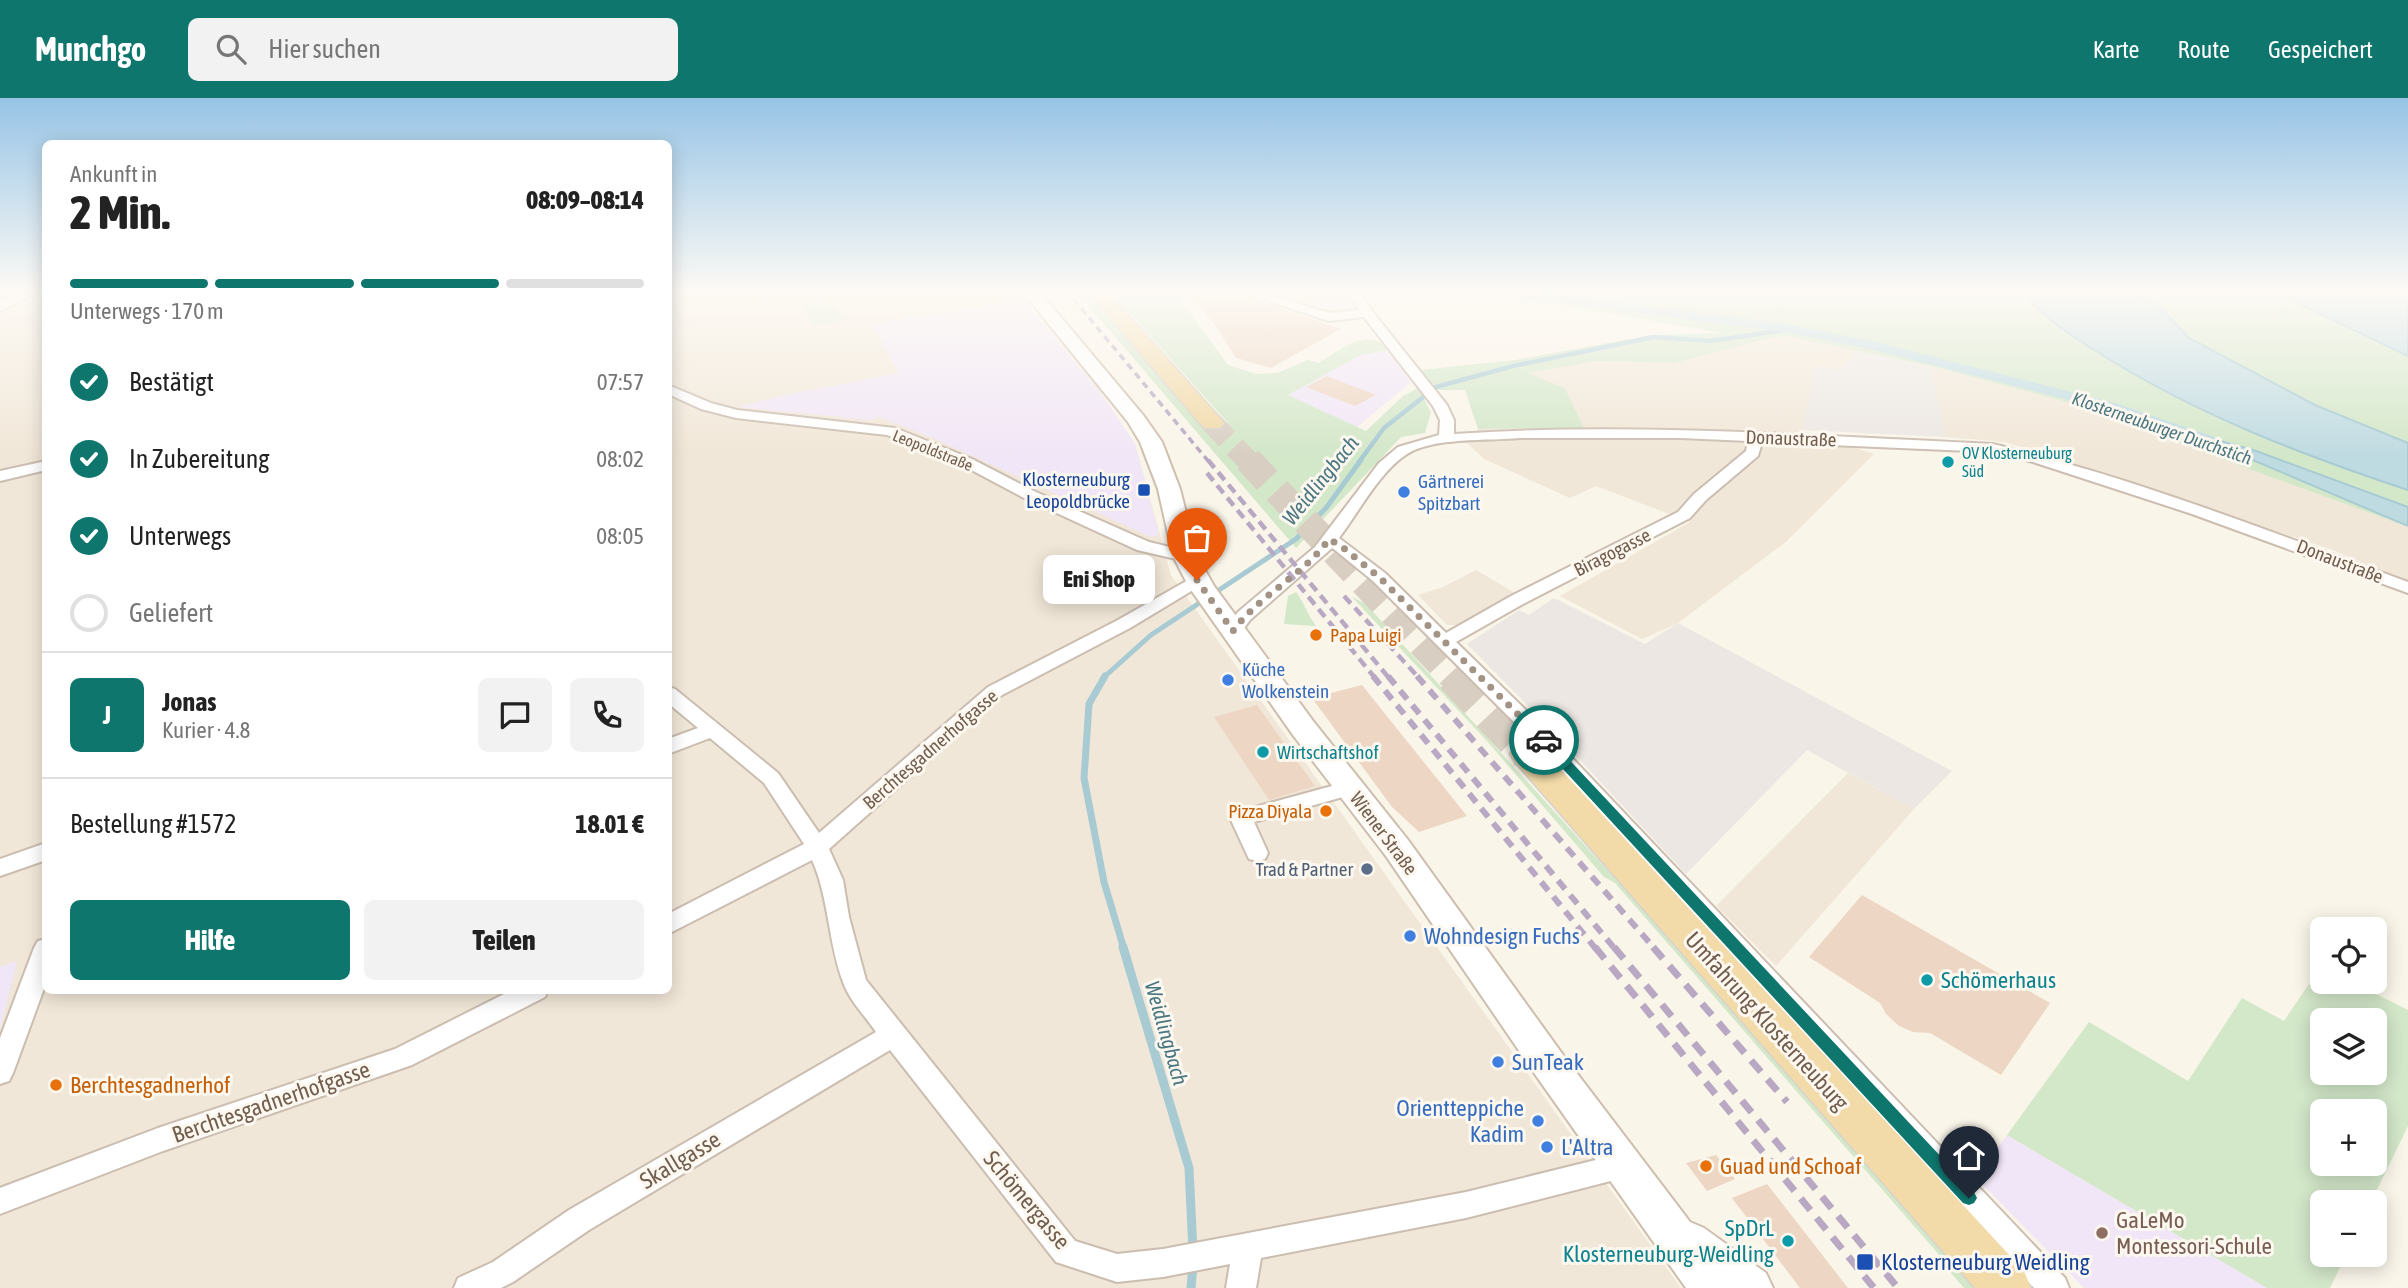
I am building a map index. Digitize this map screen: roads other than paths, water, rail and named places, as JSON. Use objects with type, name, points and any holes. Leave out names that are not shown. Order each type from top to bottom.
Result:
[{"type":"main road","points":[[1144,346],[1212,423]]},
{"type":"main road","name":"Umfahrung Klosterneuburg","points":[[1527,754],[2007,1288]]},
{"type":"street","name":"Wiener Straße","points":[[1075,346],[1136,419],[1151,442],[1169,489],[1185,556],[1199,583],[1397,848],[1550,1066],[1708,1281]]},
{"type":"street","points":[[1393,346],[1440,405],[1447,420],[1446,438]]},
{"type":"street","name":"Leopoldstraße","points":[[672,391],[736,414],[890,431],[967,462],[1030,495],[1143,546],[1185,556]]},
{"type":"street","name":"Donaustraße","points":[[1227,622],[1244,617],[1301,570],[1396,454],[1446,438],[1605,433],[1980,446],[2022,454],[2284,541],[2408,588]]},
{"type":"street","name":"Biragogasse","points":[[1445,641],[1517,600],[1685,515],[1700,497],[1753,453],[1756,440]]},
{"type":"street","points":[[0,476],[42,466]]},
{"type":"street","points":[[1329,539],[1379,577],[1532,728],[2054,1288]]},
{"type":"street","name":"Berchtesgadnerhofgasse","points":[[672,923],[817,847],[995,691],[1199,583]]},
{"type":"street","name":"Schömergasse","points":[[672,696],[771,778],[817,847],[832,880],[837,917],[855,984],[1066,1252],[1117,1268],[1163,1263],[1466,1205],[1624,1166]]},
{"type":"street","points":[[672,745],[713,729]]},
{"type":"street","points":[[1257,853],[1241,818],[1350,788]]},
{"type":"street","points":[[0,868],[42,852]]},
{"type":"street","points":[[0,1073],[42,959]]},
{"type":"street","name":"Berchtesgadnerhofgasse","points":[[0,1201],[159,1140],[403,1056],[528,994]]},
{"type":"street","name":"Skallgasse","points":[[469,1288],[503,1272],[579,1220],[893,1035]]},
{"type":"street","name":"Wiener Straße","points":[[1669,1228],[1751,1288]]},
{"type":"street","points":[[1241,1288],[1242,1247]]},
{"type":"water","points":[[2088,346],[2203,346],[2315,405],[2408,443],[2408,490],[2287,447],[2209,413],[2170,394]]},
{"type":"water","points":[[2386,346],[2408,346],[2408,356]]},
{"type":"water","points":[[2182,430],[2256,451],[2408,507],[2408,526]]},
{"type":"waterway","name":"Weidlingbach","points":[[1359,462],[1384,428],[1436,387],[1513,366],[1613,346]]},
{"type":"waterway","name":"Klosterneuburger Durchstich","points":[[1873,346],[2113,407],[2208,440]]},
{"type":"waterway","name":"Weidlingbach","points":[[1105,676],[1151,635],[1296,539],[1326,508],[1361,460]]},
{"type":"waterway","name":"Weidlingbach","points":[[1105,676],[1089,704],[1084,778],[1104,882],[1124,949]]},
{"type":"waterway","name":"Weidlingbach","points":[[1123,947],[1189,1168],[1193,1251]]},
{"type":"waterway","name":"Weidlingbach","points":[[1191,1288],[1193,1265]]},
{"type":"tunnel","points":[[1212,423],[1249,462]]},
{"type":"tunnel","points":[[1248,460],[1454,678]]},
{"type":"tunnel","points":[[1453,676],[1527,754]]},
{"type":"railway","points":[[1112,346],[1209,462]]},
{"type":"railway","points":[[1208,460],[1389,678]]},
{"type":"railway","points":[[1207,473],[1375,678]]},
{"type":"railway","points":[[1344,596],[1419,678]]},
{"type":"railway","points":[[1373,676],[1596,949]]},
{"type":"railway","points":[[1388,676],[1615,949]]},
{"type":"railway","points":[[1417,676],[1655,949]]},
{"type":"railway","points":[[1595,947],[1874,1288]]},
{"type":"railway","points":[[1614,947],[1898,1288]]},
{"type":"railway","points":[[1653,947],[1787,1102]]},
{"type":"place","name":"OV Klosterneuburg Süd","points":[[1948,462]]},
{"type":"place","name":"Klosterneuburg Leopoldbrücke","points":[[1144,490]]},
{"type":"place","name":"Gärtnerei Spitzbart","points":[[1404,492]]},
{"type":"place","name":"Eni Shop","points":[[1197,580]]},
{"type":"place","name":"Papa Luigi","points":[[1316,635]]},
{"type":"place","name":"Küche Wolkenstein","points":[[1228,680]]},
{"type":"place","name":"Wirtschaftshof","points":[[1263,752]]},
{"type":"place","name":"Pizza Diyala","points":[[1326,811]]},
{"type":"place","name":"Trad & Partner","points":[[1367,869]]},
{"type":"place","name":"Wohndesign Fuchs","points":[[1410,936]]},
{"type":"place","name":"Schömerhaus","points":[[1927,980]]},
{"type":"place","name":"SunTeak","points":[[1498,1062]]},
{"type":"place","name":"Berchtesgadnerhof","points":[[56,1085]]},
{"type":"place","name":"Orientteppiche Kadim","points":[[1538,1121]]},
{"type":"place","name":"L'Altra","points":[[1547,1147]]},
{"type":"place","name":"Guad und Schoaf","points":[[1706,1166]]},
{"type":"place","name":"GaLeMo Montessori-Schule","points":[[2102,1233]]},
{"type":"place","name":"SpDrL Klosterneuburg-Weidling","points":[[1788,1241]]},
{"type":"place","name":"Klosterneuburg Weidling","points":[[1865,1262]]}]
